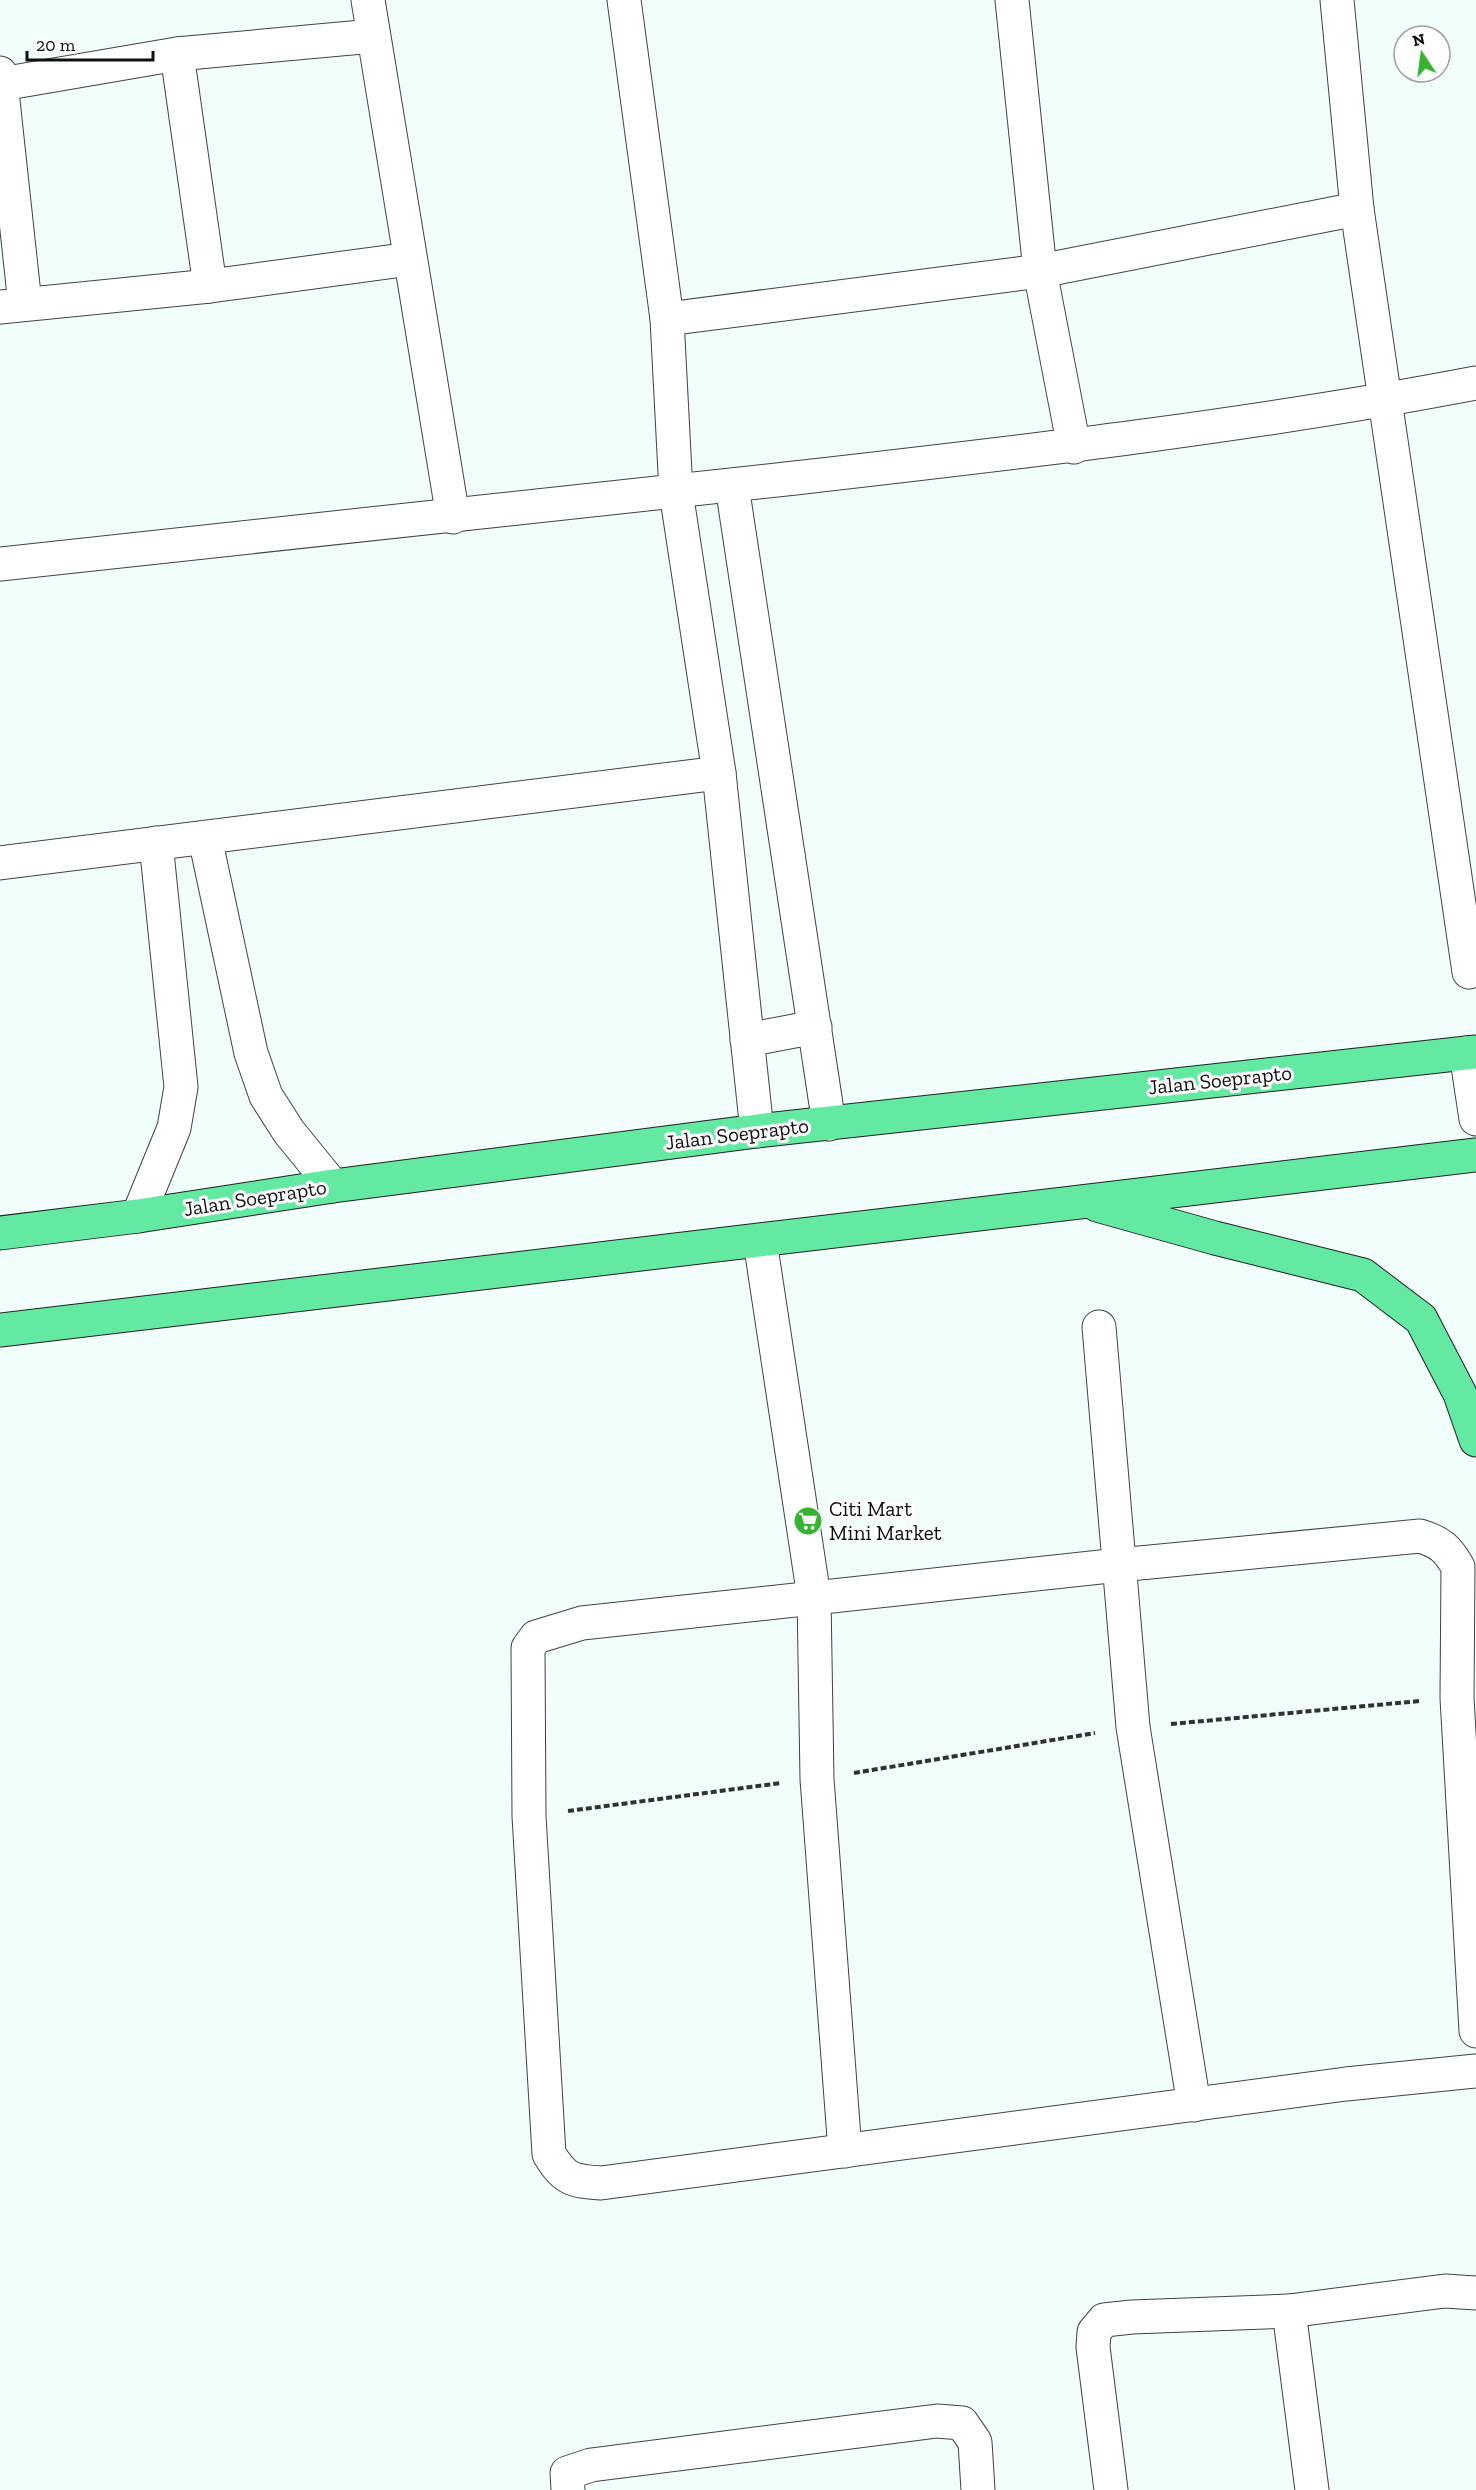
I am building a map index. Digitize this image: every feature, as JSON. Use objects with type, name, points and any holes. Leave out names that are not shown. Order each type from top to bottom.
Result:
[{"type":"highway","name":"Jalan Soeprapto","points":[[0,1233],[138,1216],[333,1185],[757,1131],[1471,1052]]},
{"type":"highway","points":[[0,1330],[1476,1155]]},
{"type":"highway","points":[[1081,1201],[1363,1275],[1420,1319],[1460,1394],[1476,1440]]},
{"type":"street","points":[[368,0],[453,518]]},
{"type":"street","points":[[624,0],[667,319],[676,492],[719,773],[757,1131]]},
{"type":"street","points":[[1012,0],[1040,271],[1074,447]]},
{"type":"street","points":[[1337,0],[1357,209],[1469,972]]},
{"type":"street","points":[[373,36],[177,54],[1,79],[12,305],[210,286],[410,259]]},
{"type":"street","points":[[177,54],[210,286]]},
{"type":"street","points":[[667,319],[1040,271],[1357,209]]},
{"type":"street","points":[[0,564],[453,518],[1074,447],[1385,400],[1476,383]]},
{"type":"street","points":[[732,486],[829,1124]]},
{"type":"street","points":[[0,863],[719,773]]},
{"type":"street","points":[[205,838],[251,1053],[266,1096],[289,1132],[333,1185]]},
{"type":"street","points":[[138,1216],[174,1128],[182,1087],[156,843]]},
{"type":"street","points":[[747,1040],[814,1028]]},
{"type":"street","points":[[1471,1052],[1476,1119]]},
{"type":"street","points":[[760,1241],[814,1597],[817,1779],[845,2151]]},
{"type":"street","points":[[1099,1327],[1133,1727],[1194,2105]]},
{"type":"street","points":[[1476,2031],[1457,1698],[1458,1567],[1449,1551],[1439,1541],[1420,1536],[1119,1565],[582,1623],[536,1637],[528,1648],[529,1816],[549,2154],[559,2170],[572,2181],[601,2184],[1346,2084],[1476,2071]]},
{"type":"street","points":[[1111,2490],[1093,2347],[1094,2332],[1104,2320],[1289,2311],[1444,2291],[1473,2300]]},
{"type":"street","points":[[1289,2311],[1312,2490]]},
{"type":"street","points":[[568,2490],[567,2473],[591,2465],[937,2421],[962,2423],[975,2442],[978,2490]]},
{"type":"path","points":[[529,1816],[817,1779],[1133,1727],[1457,1698]]},
{"type":"place","name":"Citi Mart Mini Market","points":[[808,1521]]}]
